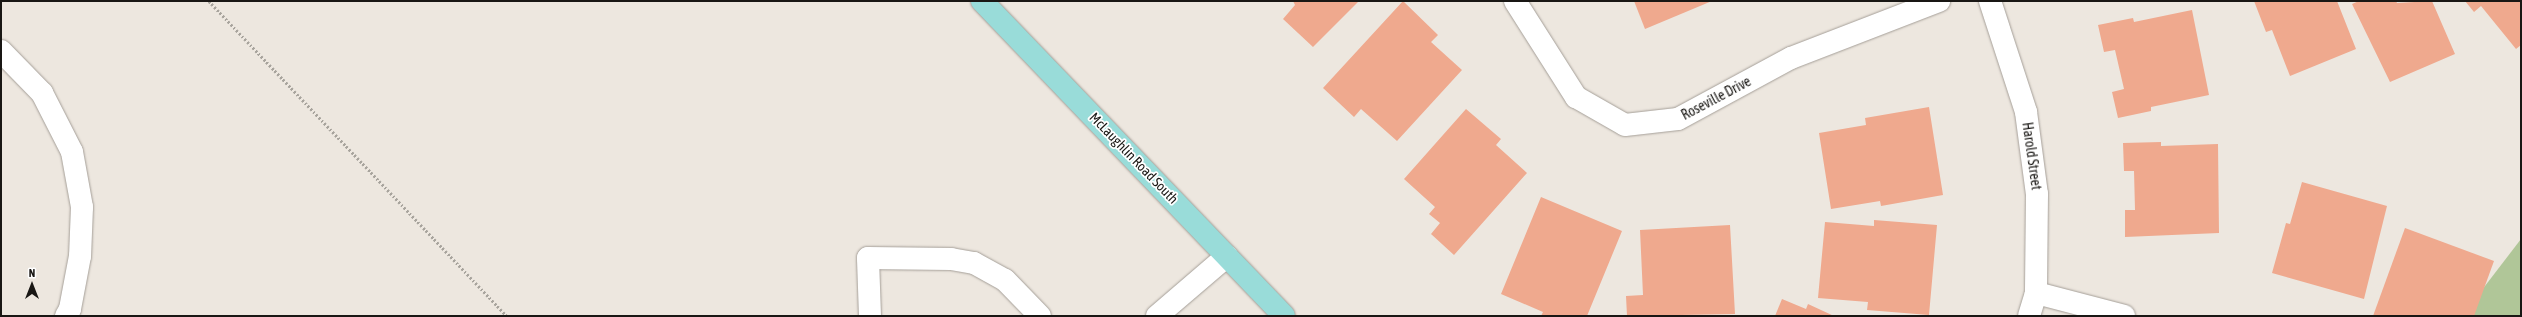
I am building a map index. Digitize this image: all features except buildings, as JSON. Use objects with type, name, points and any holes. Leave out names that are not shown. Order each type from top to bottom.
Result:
[{"type":"main road","name":"McLaughlin Road South","points":[[982,1],[1284,316]]},
{"type":"street","name":"Roseville Drive","points":[[1515,1],[1576,97],[1625,125],[1678,119],[1791,58],[1939,1]]},
{"type":"street","name":"Harold Street","points":[[1990,1],[2026,112],[2037,194],[2036,293],[2029,316]]},
{"type":"street","points":[[1,51],[42,93],[72,152],[82,207],[80,256],[70,309],[66,316]]},
{"type":"street","points":[[1157,316],[1227,256]]},
{"type":"street","points":[[870,316],[868,258],[952,259],[974,263],[1005,280],[1040,316]]},
{"type":"street","points":[[2036,293],[2124,316]]},
{"type":"path","points":[[209,1],[507,316]]},
{"type":"green space","points":[[2521,239],[2521,316],[2462,316]]}]
